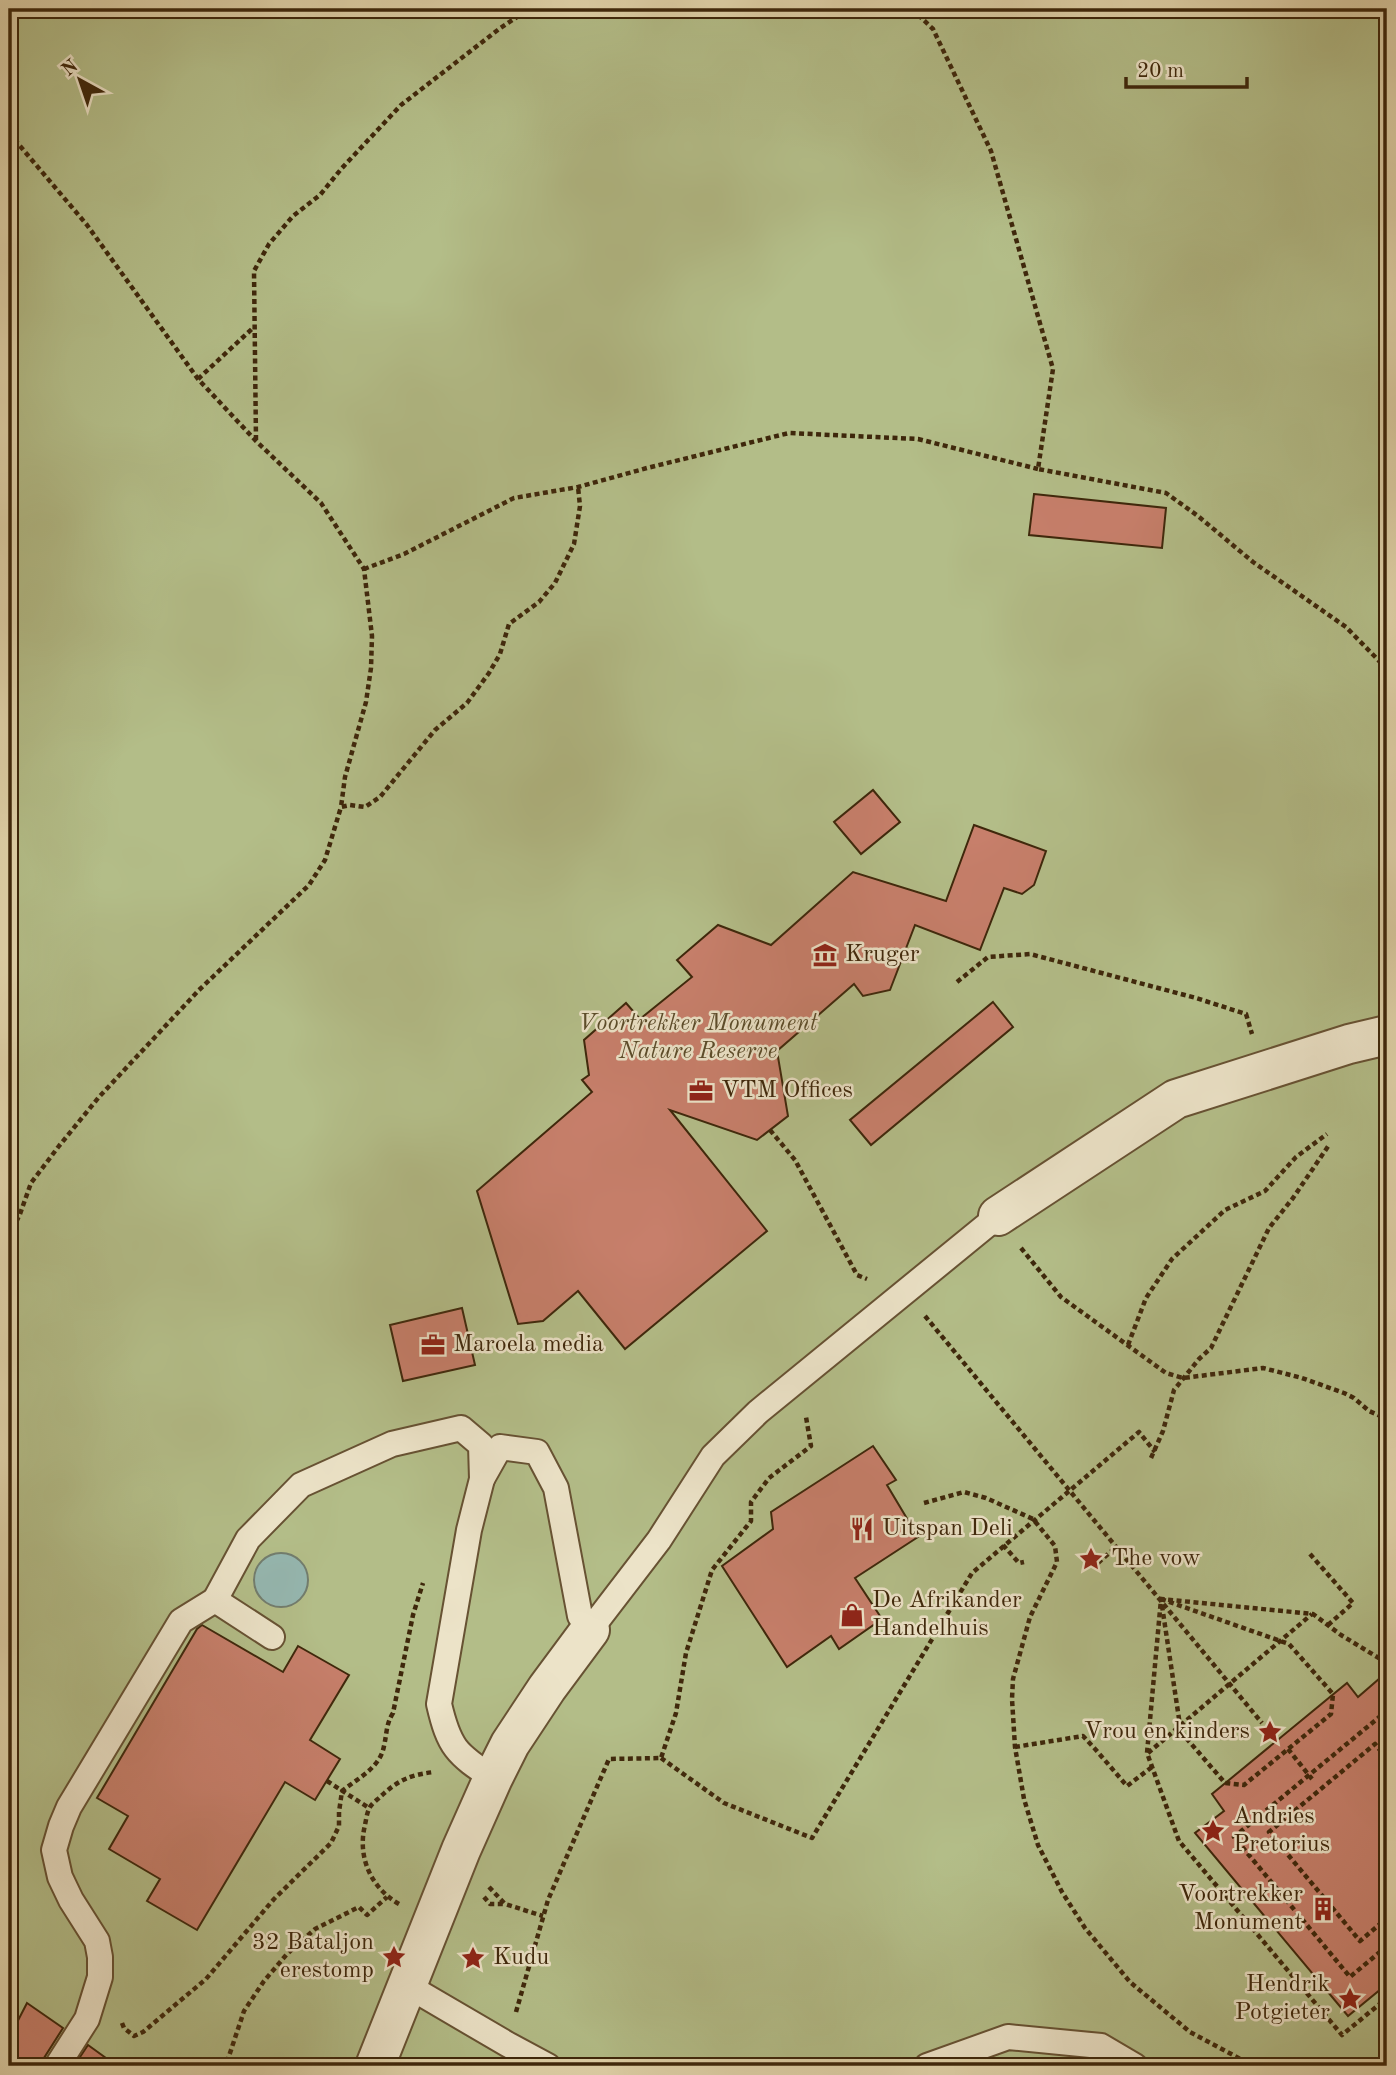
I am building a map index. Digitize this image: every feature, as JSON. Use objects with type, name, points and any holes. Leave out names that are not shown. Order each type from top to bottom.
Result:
[{"type":"street","points":[[998,1216],[1176,1100],[1349,1044],[1387,1035]]},
{"type":"street","points":[[376,2066],[461,1850],[493,1778],[510,1744],[539,1699],[590,1630]]},
{"type":"lane","points":[[493,1778],[457,1752],[445,1732],[439,1704],[469,1530],[482,1479],[500,1447],[537,1452],[556,1488],[580,1616],[590,1630],[659,1540],[712,1456],[758,1412],[998,1216]]},
{"type":"lane","points":[[57,2066],[87,2019],[100,1978],[100,1957],[97,1941],[60,1877],[54,1850],[69,1807],[181,1621],[215,1600],[248,1539],[301,1485],[392,1444],[461,1429],[481,1446],[482,1479]]},
{"type":"lane","points":[[215,1600],[272,1637]]},
{"type":"lane","points":[[408,1986],[548,2066]]},
{"type":"lane","points":[[927,2066],[1008,2036],[1101,2046],[1135,2066]]},
{"type":"path","points":[[256,441],[254,271],[268,244],[293,216],[320,195],[342,167],[401,105],[529,9]]},
{"type":"path","points":[[912,9],[933,29],[990,151],[1053,369],[1038,469]]},
{"type":"path","points":[[9,133],[87,225],[198,379],[256,441],[321,503],[364,569],[372,636],[366,702],[345,777],[341,807],[325,860],[309,886],[199,989],[99,1097],[31,1183],[9,1237]]},
{"type":"path","points":[[198,379],[254,327]]},
{"type":"path","points":[[364,569],[404,554],[514,498],[578,487],[789,433],[918,439],[1038,469],[1166,493],[1252,562],[1346,627],[1387,669]]},
{"type":"path","points":[[341,807],[365,807],[380,797],[435,730],[467,703],[500,654],[509,624],[539,602],[555,583],[574,544],[580,506],[578,487]]},
{"type":"path","points":[[957,982],[988,957],[1030,954],[1196,998],[1246,1014],[1263,1071]]},
{"type":"path","points":[[770,1130],[795,1160],[856,1275],[905,1292],[1262,1723]]},
{"type":"path","points":[[1128,1345],[1146,1298],[1172,1259],[1226,1210],[1265,1191],[1296,1157],[1327,1134]]},
{"type":"path","points":[[1151,1458],[1163,1431],[1174,1390],[1211,1348],[1269,1228],[1329,1145]]},
{"type":"path","points":[[1030,1262],[1060,1297],[1167,1373],[1184,1378],[1263,1368],[1345,1393],[1387,1419]]},
{"type":"path","points":[[661,1758],[676,1713],[686,1653],[712,1570],[751,1521],[751,1502],[769,1478],[811,1446],[800,1378]]},
{"type":"path","points":[[507,2044],[548,1900],[609,1759],[661,1758],[724,1803],[812,1838],[972,1573],[1139,1432],[1155,1452]]},
{"type":"path","points":[[924,1503],[964,1492],[986,1498],[1033,1519],[1055,1546],[1057,1562],[1030,1617],[1016,1667],[1012,1699],[1015,1747],[1024,1799],[1038,1845],[1062,1892],[1098,1945],[1130,1982],[1172,2018],[1207,2042],[1259,2066]]},
{"type":"path","points":[[1003,1545],[1018,1563],[1024,1562]]},
{"type":"path","points":[[1098,1563],[1117,1546]]},
{"type":"path","points":[[1310,1554],[1353,1603],[1328,1625]]},
{"type":"path","points":[[121,2020],[124,2028],[134,2036],[143,2032],[206,1979],[274,1899],[331,1843],[339,1826],[338,1812],[342,1791],[377,1765],[384,1749],[387,1723],[393,1713],[413,1615],[424,1581]]},
{"type":"path","points":[[1161,1599],[1313,1614],[1387,1663]]},
{"type":"path","points":[[1161,1599],[1289,1644],[1333,1694],[1331,1714],[1244,1785],[1226,1783],[1181,1732],[1161,1599]]},
{"type":"path","points":[[1161,1599],[1147,1753],[1179,1841],[1342,2035],[1387,1998]]},
{"type":"path","points":[[1147,1753],[1313,1614]]},
{"type":"path","points":[[1387,1719],[1383,1714],[1311,1777],[1234,1837],[1349,1978],[1387,1946]]},
{"type":"path","points":[[1015,1747],[1083,1736],[1126,1786],[1152,1767]]},
{"type":"path","points":[[1387,1759],[1375,1744],[1269,1832],[1360,1941],[1387,1918]]},
{"type":"path","points":[[1288,1749],[1311,1777]]},
{"type":"path","points":[[399,1904],[378,1888],[368,1871],[363,1852],[363,1831],[369,1808],[397,1782],[415,1774],[445,1774]]},
{"type":"path","points":[[327,1781],[369,1808]]},
{"type":"path","points":[[492,1880],[487,1886],[505,1904],[543,1916]]},
{"type":"path","points":[[227,2062],[244,2011],[264,1981],[287,1954],[315,1929],[359,1907],[367,1915],[387,1897]]},
{"type":"green space","name":"Voortrekker Monument Nature Reserve","points":[[9,9],[1387,9],[1387,2066],[9,2066]]},
{"type":"water","points":[[281,1553],[300,1561],[308,1580],[300,1599],[281,1607],[262,1599],[254,1580],[262,1561]]},
{"type":"building","points":[[1034,494],[1166,508],[1162,548],[1029,535]]},
{"type":"building","points":[[873,790],[900,822],[861,854],[834,822]]},
{"type":"building","points":[[974,825],[1046,851],[1034,885],[1022,894],[1004,888],[980,950],[915,925],[890,990],[863,996],[854,984],[777,1051],[788,1116],[757,1140],[670,1110],[767,1231],[625,1349],[578,1291],[543,1321],[518,1324],[477,1191],[592,1092],[582,1080],[589,1075],[584,1040],[626,1003],[640,1019],[692,977],[677,960],[718,925],[771,945],[853,872],[946,901]]},
{"type":"building","points":[[993,1002],[1013,1027],[871,1145],[850,1120]]},
{"type":"building","name":"Maroela media","points":[[462,1308],[475,1365],[403,1381],[390,1325]]},
{"type":"building","points":[[873,1446],[896,1480],[887,1485],[918,1537],[855,1578],[882,1619],[839,1649],[831,1636],[787,1667],[722,1566],[773,1529],[771,1512]]},
{"type":"building","points":[[202,1625],[283,1672],[298,1646],[349,1675],[310,1740],[340,1759],[315,1800],[285,1782],[197,1930],[147,1901],[160,1879],[109,1849],[128,1816],[97,1798],[197,1629]]},
{"type":"building","name":"Voortrekker Monument","points":[[1387,1672],[1387,1984],[1348,2016],[1195,1833],[1224,1811],[1212,1794],[1347,1683],[1358,1697]]},
{"type":"building","points":[[27,2003],[63,2028],[44,2058],[42,2066],[9,2066],[9,2038]]},
{"type":"building","points":[[88,2045],[117,2066],[74,2066]]},
{"type":"place","name":"Kruger","points":[[825,955]]},
{"type":"place","name":"VTM Offices","points":[[701,1091]]},
{"type":"place","name":"Maroela media","points":[[433,1345]]},
{"type":"place","name":"Uitspan Deli","points":[[862,1529]]},
{"type":"place","name":"The vow","points":[[1091,1559]]},
{"type":"place","name":"De Afrikander Handelhuis","points":[[852,1615]]},
{"type":"place","name":"Vrou en kinders","points":[[1270,1732]]},
{"type":"place","name":"Andries Pretorius","points":[[1213,1831]]},
{"type":"place","name":"Voortrekker Monument","points":[[1323,1909]]},
{"type":"place","name":"32 Bataljon erestomp","points":[[394,1957]]},
{"type":"place","name":"Kudu","points":[[473,1958]]},
{"type":"place","name":"Hendrik Potgieter","points":[[1350,1999]]}]
